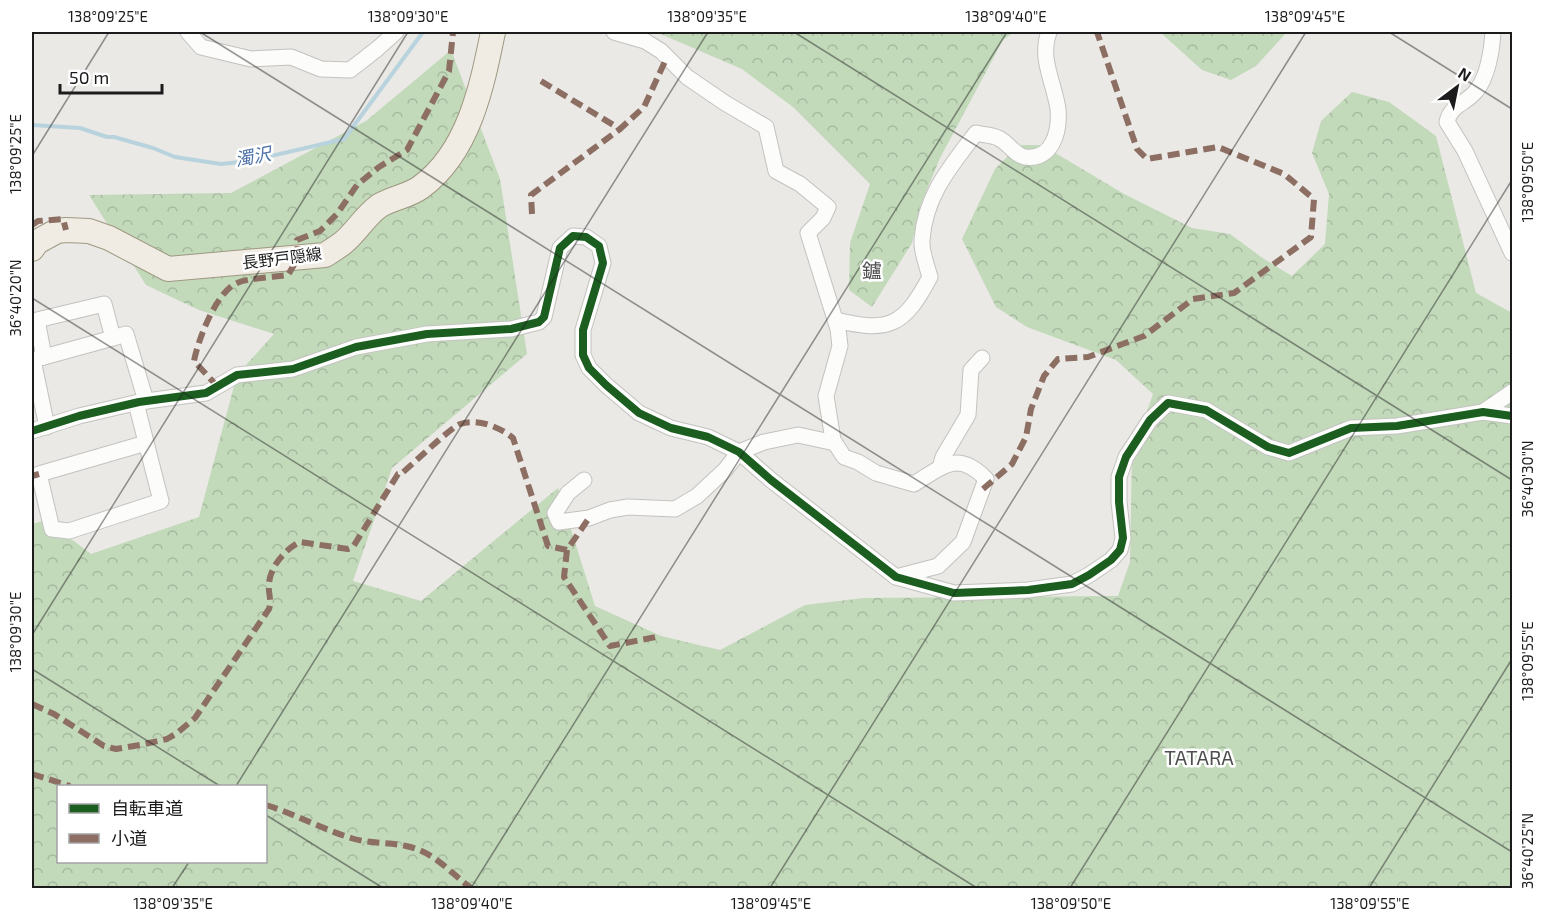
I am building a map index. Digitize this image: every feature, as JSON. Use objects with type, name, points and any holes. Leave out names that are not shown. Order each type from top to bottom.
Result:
[{"type":"main road","name":"長野戸隠線","points":[[32,249],[37,243],[57,231],[66,230],[89,231],[109,238],[168,269],[325,255],[345,242],[364,218],[381,205],[420,189],[447,160],[465,132],[478,101],[493,32]]},
{"type":"street","points":[[188,32],[201,46],[251,59],[291,57],[321,69],[350,70],[396,32]]},
{"type":"street","points":[[614,32],[645,41],[661,51],[687,77],[766,127],[776,171],[800,184],[828,207],[823,218],[808,232],[836,320],[840,346],[826,396],[835,443],[844,457],[876,473],[914,484],[945,464],[959,462],[975,467],[986,479],[963,542],[938,566],[896,577]]},
{"type":"street","points":[[836,320],[858,326],[885,326],[895,322],[907,311],[922,291],[930,277],[921,242],[929,202],[951,165],[976,133],[1000,139],[1021,156],[1036,158],[1050,149],[1056,131],[1058,109],[1048,72],[1045,42],[1049,32]]},
{"type":"street","points":[[1493,32],[1491,58],[1477,91],[1449,113],[1447,122],[1465,152],[1512,253]]},
{"type":"street","points":[[32,431],[79,416],[141,402],[206,393],[237,375],[293,369],[357,347],[428,334],[511,329],[539,322],[544,317],[560,248],[573,236],[586,237],[599,246],[603,263],[583,330],[583,355],[589,368],[606,385],[639,413],[670,428],[708,437],[739,452],[771,480],[896,577],[954,593],[1028,590],[1072,584],[1111,560],[1120,550],[1123,538],[1119,477],[1126,457],[1150,420],[1167,403],[1206,410],[1268,447],[1289,453],[1351,428],[1397,426],[1483,412],[1512,416]]},
{"type":"street","points":[[44,357],[37,320],[104,304],[113,338]]},
{"type":"street","points":[[47,428],[33,360],[126,334],[141,402],[146,443],[161,501],[69,531],[52,529],[39,474],[146,443]]},
{"type":"street","points":[[940,468],[943,457],[968,415],[972,370],[982,358]]},
{"type":"street","points":[[1483,412],[1512,392]]},
{"type":"street","points":[[584,480],[567,494],[555,513],[559,522],[589,518],[610,510],[627,507],[675,509],[697,496],[725,470],[739,452],[764,442],[798,435],[835,443]]},
{"type":"green space","points":[[656,32],[1014,32],[1003,40],[940,158],[920,207],[912,243],[872,307],[849,290],[850,243],[870,184],[793,107],[742,69]]},
{"type":"green space","points":[[1160,32],[1287,32],[1256,66],[1231,80],[1202,70]]},
{"type":"green space","points":[[451,50],[500,179],[527,354],[392,468],[353,581],[421,601],[558,488],[595,606],[661,636],[720,650],[805,605],[864,598],[1118,596],[1130,562],[1132,454],[1153,394],[1116,360],[1027,327],[996,307],[962,239],[995,169],[1019,145],[1042,145],[1124,194],[1192,228],[1230,234],[1292,276],[1325,244],[1329,194],[1312,153],[1321,121],[1352,92],[1389,102],[1436,136],[1476,293],[1512,313],[1512,888],[32,888],[32,524],[46,520],[91,554],[199,517],[237,375],[274,334],[199,310],[146,285],[89,195],[231,193],[366,121]]},
{"type":"waterway","name":"濁沢","points":[[32,125],[80,128],[153,148],[175,157],[221,164],[250,161],[344,139],[423,32]]},
{"type":"marked path","points":[[218,387],[194,361],[199,341],[215,306],[229,288],[237,283],[288,275],[298,258],[297,240],[320,231],[337,214],[357,185],[379,167],[407,150],[449,71],[453,32]]},
{"type":"marked path","points":[[983,489],[1012,464],[1026,437],[1031,409],[1044,376],[1058,359],[1088,357],[1144,336],[1193,299],[1234,293],[1311,237],[1314,199],[1284,174],[1218,147],[1147,159],[1137,149],[1097,32]]},
{"type":"marked path","points":[[541,81],[620,129],[644,107],[667,57]]},
{"type":"marked path","points":[[532,214],[531,195],[620,129]]},
{"type":"marked path","points":[[32,225],[38,221],[63,219],[66,230]]},
{"type":"marked path","points":[[32,704],[54,714],[104,746],[116,749],[167,739],[177,733],[195,718],[269,609],[270,579],[275,566],[284,554],[300,542],[348,549],[353,547],[398,474],[460,424],[481,423],[502,430],[513,438],[548,546],[567,550],[589,518]]},
{"type":"marked path","points":[[32,476],[39,474]]},
{"type":"marked path","points":[[567,550],[564,577],[610,646],[661,636]]},
{"type":"marked path","points":[[32,774],[67,785]]},
{"type":"marked path","points":[[267,805],[351,838],[416,849],[434,858],[471,888]]},
{"type":"cycle path","points":[[32,431],[79,416],[139,402],[206,393],[237,375],[293,369],[356,347],[427,334],[511,329],[539,322],[544,317],[560,248],[573,236],[586,237],[599,246],[603,263],[583,330],[583,355],[589,368],[606,385],[639,413],[671,428],[708,437],[739,452],[771,480],[896,577],[954,593],[1028,590],[1072,584],[1111,560],[1120,550],[1123,538],[1119,477],[1126,457],[1150,420],[1168,403],[1206,410],[1268,447],[1289,453],[1351,428],[1397,426],[1483,412],[1512,416]]},
{"type":"district","name":"鑪","points":[[872,271]]},
{"type":"district","name":"TATARA","points":[[1199,758]]}]
